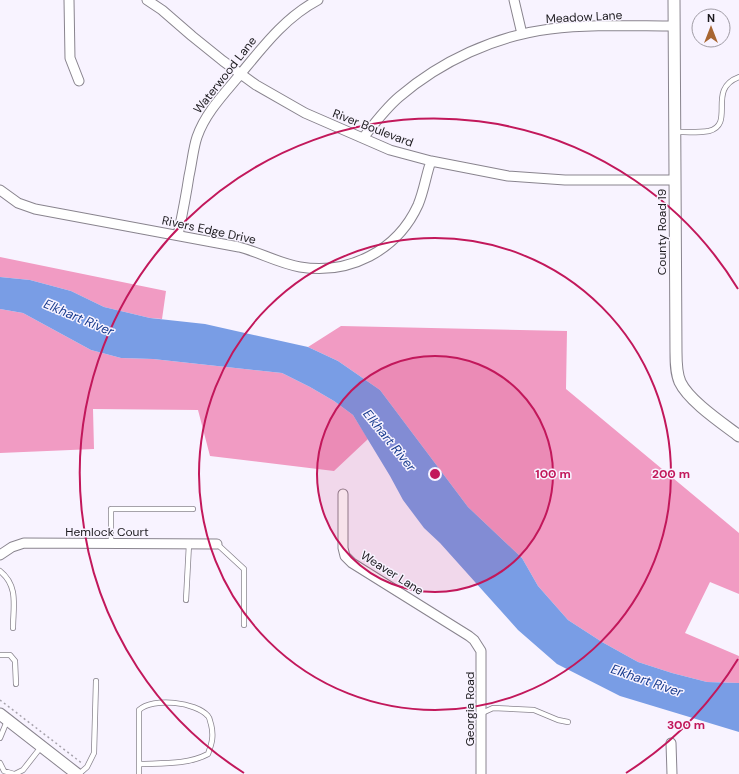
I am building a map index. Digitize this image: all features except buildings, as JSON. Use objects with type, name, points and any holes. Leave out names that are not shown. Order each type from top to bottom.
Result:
[{"type":"street","points":[[69,0],[70,58],[78,81]]},
{"type":"street","name":"River Boulevard","points":[[148,0],[240,74],[273,95],[305,113],[390,150],[483,172],[533,178],[597,181],[675,180]]},
{"type":"street","name":"Waterwood Lane","points":[[178,236],[197,137],[203,123],[213,107],[278,29],[305,7],[318,0]]},
{"type":"street","points":[[514,0],[522,34]]},
{"type":"street","name":"County Road 19","points":[[674,0],[677,373],[680,382],[690,396],[739,436]]},
{"type":"street","name":"Meadow Lane","points":[[363,138],[384,112],[399,98],[438,70],[461,56],[482,47],[522,34],[548,29],[572,27],[674,26]]},
{"type":"street","name":"Rivers Edge Drive","points":[[0,190],[18,203],[36,209],[239,246],[283,263],[300,267],[318,269],[334,268],[365,259],[380,251],[401,233],[411,219],[418,204],[431,160]]},
{"type":"street","name":"Weaver Lane","points":[[343,494],[343,548],[345,556],[352,563],[470,636],[478,645]]},
{"type":"street","name":"Hemlock Court","points":[[0,555],[12,547],[24,543],[217,544]]},
{"type":"street","name":"Georgia Road","points":[[478,645],[482,658],[481,774]]},
{"type":"street","points":[[4,716],[78,774]]},
{"type":"street","points":[[671,743],[672,774]]},
{"type":"lane","points":[[675,132],[709,131],[719,124],[722,118],[722,94],[724,87],[729,81],[739,77]]},
{"type":"lane","points":[[111,544],[111,509],[193,509]]},
{"type":"lane","points":[[186,600],[189,544]]},
{"type":"lane","points":[[217,544],[244,569],[244,625]]},
{"type":"lane","points":[[0,571],[10,580],[14,592],[13,628]]},
{"type":"lane","points":[[0,655],[10,656],[15,661],[16,684]]},
{"type":"lane","points":[[78,774],[86,767],[94,753],[96,681]]},
{"type":"lane","points":[[139,764],[175,763],[199,759],[208,754],[214,732],[209,716],[197,707],[179,703],[155,703],[144,706],[139,710],[139,764],[140,774]]},
{"type":"lane","points":[[482,713],[493,708],[534,710],[558,720],[568,722]]},
{"type":"lane","points":[[0,738],[4,716]]},
{"type":"lane","points":[[0,763],[4,771],[14,774],[23,770],[42,746]]},
{"type":"path","points":[[0,700],[86,767]]},
{"type":"shaded area","points":[[0,257],[166,291],[162,319],[150,318],[104,307],[71,291],[30,280],[0,277]]},
{"type":"shaded area","points":[[0,309],[23,313],[91,350],[121,358],[153,359],[282,373],[334,401],[353,415],[368,439],[334,471],[210,456],[198,410],[93,409],[94,449],[0,453]]},
{"type":"shaded area","points":[[341,326],[567,331],[566,389],[739,533],[739,594],[710,582],[685,633],[739,656],[739,683],[707,682],[638,662],[602,642],[568,620],[538,586],[522,558],[468,507],[380,390],[338,361],[308,347]]},
{"type":"water","name":"Elkhart River","points":[[0,277],[30,280],[71,291],[104,307],[150,318],[205,324],[308,347],[338,361],[380,390],[468,507],[522,558],[538,586],[568,620],[602,642],[638,662],[707,682],[739,683],[739,732],[620,696],[557,664],[518,630],[440,543],[424,528],[403,500],[353,415],[334,401],[282,373],[153,359],[121,358],[91,350],[23,313],[0,309]]}]
